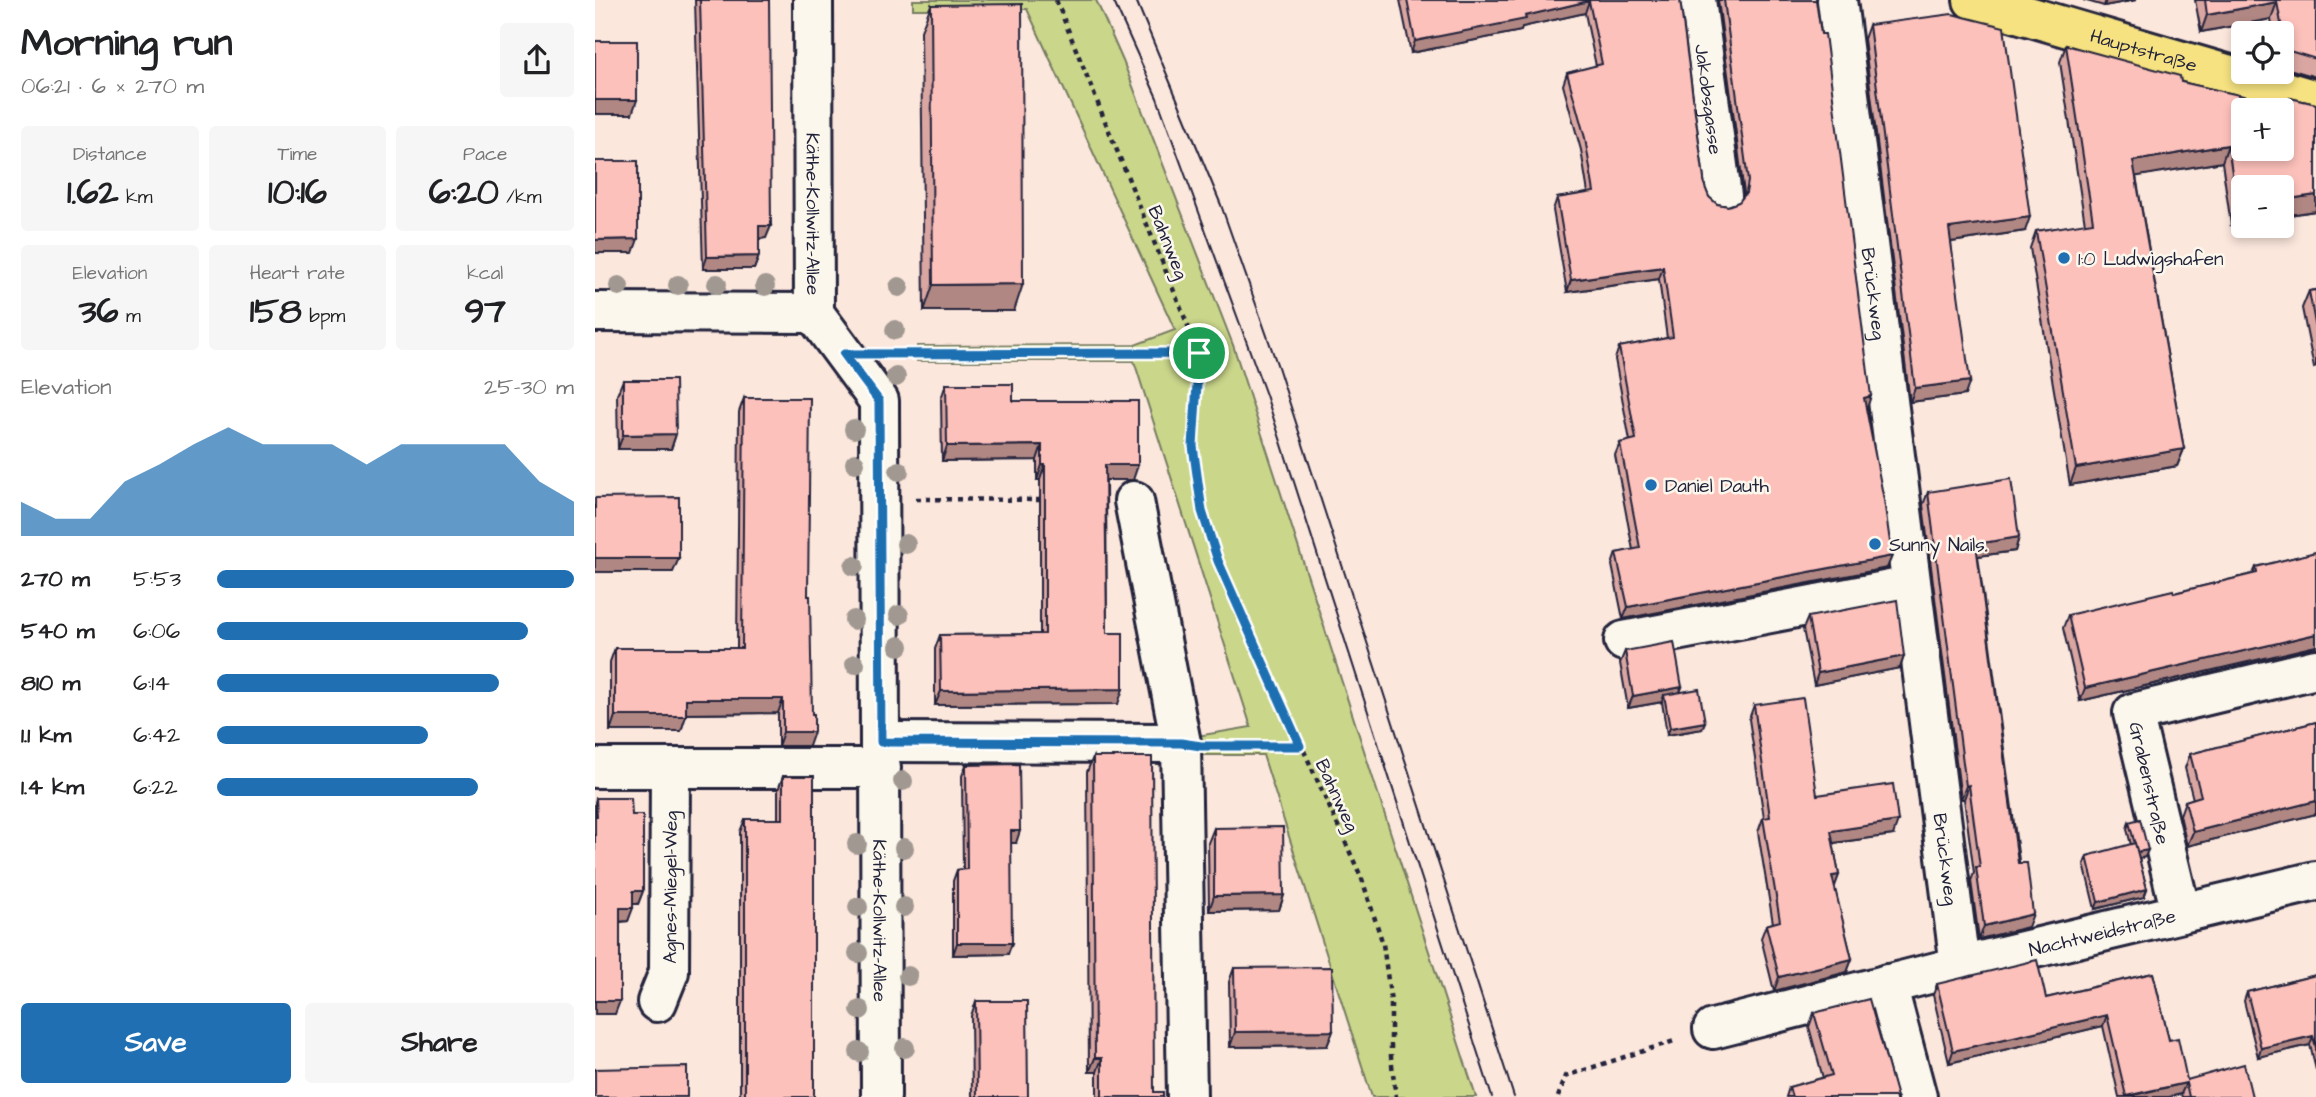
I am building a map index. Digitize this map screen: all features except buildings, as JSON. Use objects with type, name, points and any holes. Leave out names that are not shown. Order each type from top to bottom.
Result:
[{"type":"main road","name":"Hauptstraße","points":[[1981,1],[2316,100]]},
{"type":"street","name":"Käthe-Kollwitz-Allee","points":[[813,0],[814,313],[879,401],[881,1097]]},
{"type":"street","name":"Jakobsgasse","points":[[1696,0],[1722,196]]},
{"type":"street","name":"Brückweg","points":[[1837,0],[1960,966]]},
{"type":"street","points":[[595,312],[814,313]]},
{"type":"street","points":[[1134,501],[1181,743],[1187,1097]]},
{"type":"street","points":[[1624,641],[1911,586]]},
{"type":"street","name":"Grabenstraße","points":[[2181,913],[2133,713],[2316,669]]},
{"type":"street","points":[[595,768],[670,769],[881,755],[1181,743]]},
{"type":"street","name":"Agnes-Miegel-Weg","points":[[657,1002],[669,972],[670,769]]},
{"type":"street","name":"Nachtweidstraße","points":[[1713,1029],[1960,966],[2316,881]]},
{"type":"street","points":[[1887,984],[1917,1097]]},
{"type":"path","name":"Bahnweg","points":[[1056,0],[1199,353],[1193,446],[1202,511],[1218,561],[1362,879],[1383,944],[1391,1002],[1391,1057],[1396,1097]]},
{"type":"path","points":[[844,354],[1199,353]]},
{"type":"path","points":[[881,498],[1054,500]]},
{"type":"path","points":[[1181,743],[1201,746],[1300,746]]},
{"type":"path","points":[[1557,1097],[1566,1076],[1713,1029]]},
{"type":"green space","points":[[913,0],[1096,0],[1123,61],[1233,345],[1476,1097],[1372,1097],[1263,755],[1195,755],[1191,737],[1251,727],[1134,361],[917,361],[917,346],[1135,345],[1175,330],[1027,9],[913,9]]},
{"type":"tram line","points":[[1113,0],[1157,98],[1266,395],[1492,1097]]},
{"type":"tram line","points":[[1136,0],[1221,205],[1278,367],[1514,1097]]},
{"type":"place","name":"1:0 Ludwigshafen","points":[[2064,258]]},
{"type":"place","name":"Daniel Dauth","points":[[1651,485]]},
{"type":"place","name":"Sunny Nails.","points":[[1875,544]]},
{"type":"route","points":[[1199,353],[1193,446],[1202,511],[1218,561],[1300,746],[881,742],[879,401],[844,354],[1199,353]]}]
